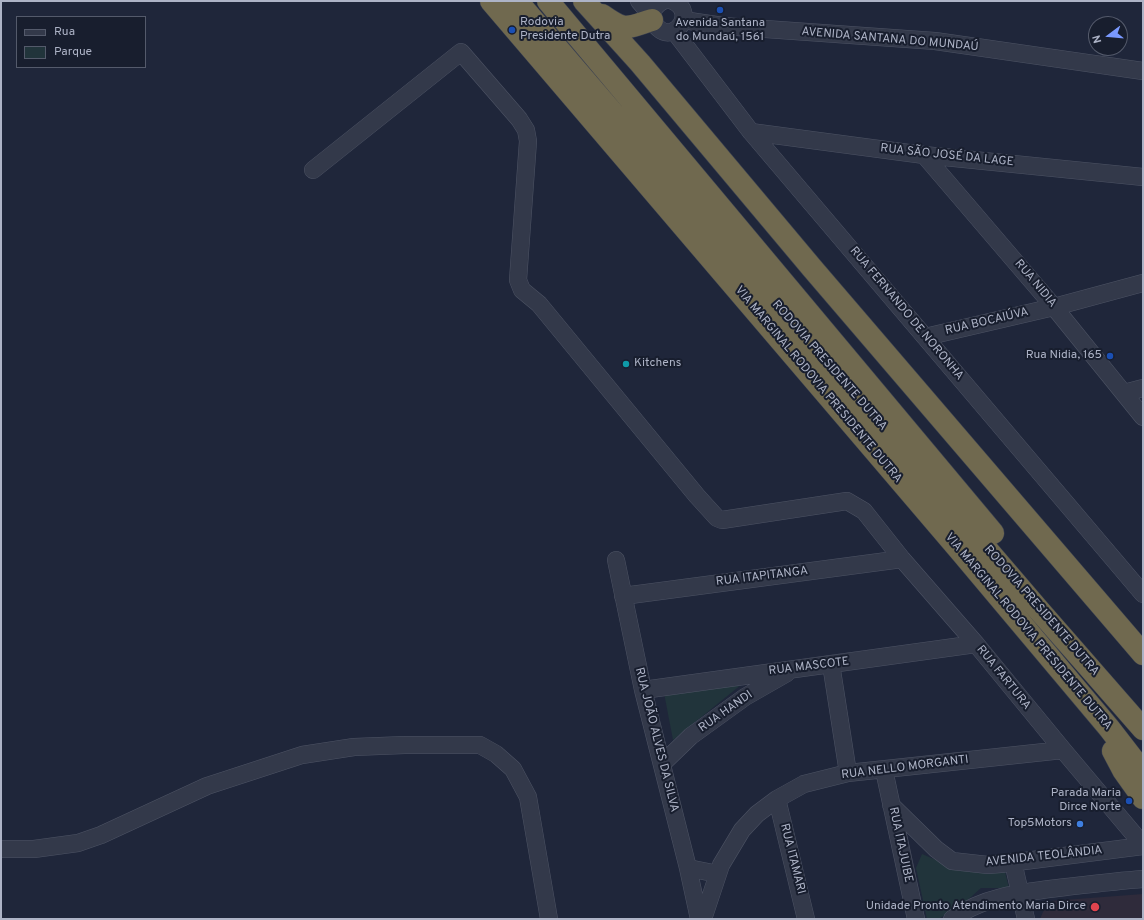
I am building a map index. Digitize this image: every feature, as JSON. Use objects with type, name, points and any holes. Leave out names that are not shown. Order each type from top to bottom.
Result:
[{"type":"highway","name":"VIA MARGINAL RODOVIA PRESIDENTE DUTRA","points":[[491,1],[1086,701],[1143,772]]},
{"type":"highway","name":"RODOVIA PRESIDENTE DUTRA","points":[[517,1],[1022,591],[1143,729]]},
{"type":"highway","name":"RODOVIA PRESIDENTE DUTRA","points":[[548,1],[1036,585],[1143,706]]},
{"type":"highway","points":[[584,1],[617,26],[624,28],[652,18]]},
{"type":"highway","points":[[584,1],[640,64],[987,474],[1143,654]]},
{"type":"highway","points":[[987,474],[1092,572],[1127,615],[1143,640]]},
{"type":"highway","points":[[1086,701],[1123,770],[1143,798]]},
{"type":"street","points":[[503,1],[526,32],[547,56],[575,84],[606,105]]},
{"type":"street","points":[[639,1],[652,18]]},
{"type":"street","points":[[652,18],[654,8],[663,1]]},
{"type":"street","name":"RUA FERNANDO DE NORONHA","points":[[673,1],[681,7],[684,16],[678,26],[751,132],[1143,594]]},
{"type":"street","name":"AVENIDA SANTANA DO MUNDAÚ","points":[[652,18],[654,24],[661,30],[669,32],[678,26],[723,26],[935,41],[1143,71]]},
{"type":"street","name":"RUA FARTURA","points":[[313,170],[461,52],[519,119],[526,130],[528,141],[518,280],[522,290],[539,304],[697,496],[717,518],[722,520],[847,501],[864,511],[902,559],[976,644],[1143,845]]},
{"type":"street","name":"RUA SÃO JOSÉ DA LAGE","points":[[751,132],[924,155],[1140,173]]},
{"type":"street","name":"RUA NIDIA","points":[[924,155],[1054,306],[1143,417]]},
{"type":"street","name":"RUA BOCAIÚVA","points":[[925,337],[1143,283]]},
{"type":"street","points":[[1124,393],[1143,388]]},
{"type":"street","name":"RUA ITAPITANGA","points":[[622,596],[902,559]]},
{"type":"street","name":"RUA JOÃO ALVES DA SILVA","points":[[616,560],[622,596],[643,690],[688,868],[699,919]]},
{"type":"street","name":"RUA MASCOTE","points":[[643,690],[976,644]]},
{"type":"street","points":[[831,664],[848,773]]},
{"type":"street","name":"RUA HANDI","points":[[662,764],[691,736],[744,697],[796,668]]},
{"type":"street","points":[[1,849],[34,849],[78,843],[101,835],[207,786],[302,755],[354,747],[480,745],[496,754],[513,770],[528,797],[549,919]]},
{"type":"street","name":"RUA NELLO MORGANTI","points":[[703,919],[718,874],[730,848],[742,830],[757,814],[804,784],[848,773],[1063,750]]},
{"type":"street","name":"RUA ITAJUIBE","points":[[884,770],[916,919]]},
{"type":"street","name":"RUA ITAMARI","points":[[777,800],[806,919]]},
{"type":"street","name":"AVENIDA TEOLÂNDIA","points":[[891,805],[929,841],[936,850],[952,861],[988,865],[1143,845]]},
{"type":"street","points":[[900,846],[906,843],[929,841]]},
{"type":"street","points":[[1013,862],[1025,916]]},
{"type":"street","points":[[688,868],[718,874]]},
{"type":"street","points":[[952,919],[972,907],[989,900],[1020,892],[1143,878]]},
{"type":"street","points":[[1025,916],[1044,890]]},
{"type":"shaded area","name":"Unidade Pronto Atendimento Maria Dirce","points":[[1143,894],[1143,919],[1040,919],[1051,901]]},
{"type":"green space","points":[[742,684],[673,740],[664,693]]},
{"type":"green space","points":[[922,854],[960,870],[996,870],[1005,872],[1009,888],[981,888],[962,905],[940,918],[927,919],[916,868]]},
{"type":"place","name":"Avenida Santana do Mundaú, 1561","points":[[720,10]]},
{"type":"place","name":"Rodovia Presidente Dutra","points":[[512,30]]},
{"type":"place","name":"Rua Nidia, 165","points":[[1110,356]]},
{"type":"place","name":"Kitchens","points":[[626,364]]},
{"type":"place","name":"Parada Maria Dirce Norte","points":[[1129,801]]},
{"type":"place","name":"Top5Motors","points":[[1080,824]]},
{"type":"place","name":"Unidade Pronto Atendimento Maria Dirce","points":[[1095,907]]}]
